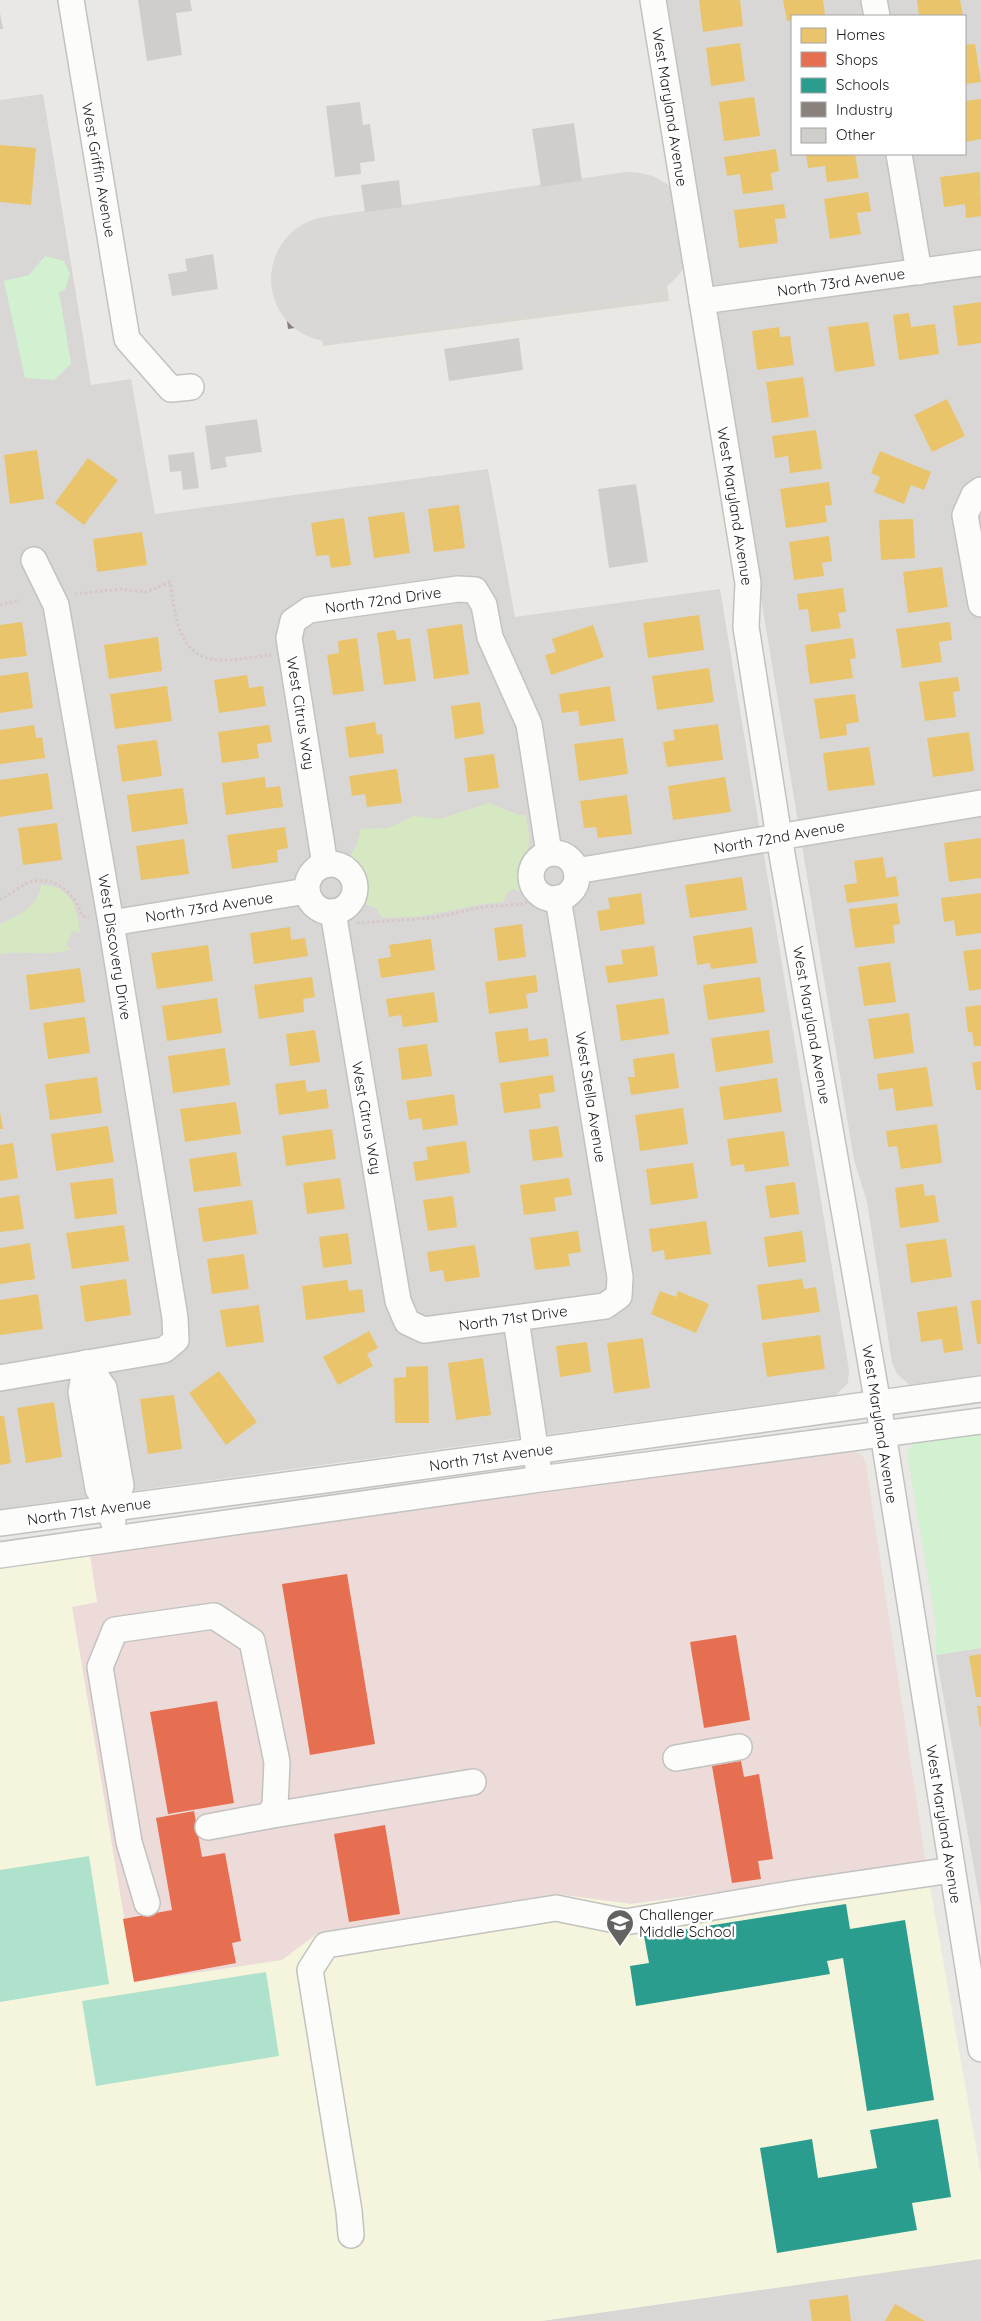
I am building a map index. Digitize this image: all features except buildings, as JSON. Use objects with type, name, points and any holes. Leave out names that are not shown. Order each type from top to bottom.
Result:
[{"type":"street","name":"West Griffin Avenue","points":[[71,0],[127,340],[171,389],[191,387]]},
{"type":"street","name":"West Maryland Avenue","points":[[652,0],[748,583],[746,627],[779,837],[877,1403],[952,1870],[972,1932],[981,2049]]},
{"type":"street","points":[[874,0],[877,15]]},
{"type":"street","points":[[899,155],[919,272]]},
{"type":"street","name":"North 73rd Avenue","points":[[702,301],[981,263]]},
{"type":"street","points":[[977,493],[965,515],[981,604]]},
{"type":"street","name":"West Discovery Drive","points":[[34,560],[56,605],[101,920],[175,1318],[176,1340],[164,1350],[86,1363]]},
{"type":"street","name":"North 72nd Drive","points":[[293,621],[308,610],[458,589],[475,590],[484,605],[490,637],[528,724],[549,853]]},
{"type":"street","name":"West Citrus Way","points":[[293,621],[290,638],[325,865]]},
{"type":"street","name":"North 72nd Avenue","points":[[576,871],[981,803]]},
{"type":"street","points":[[549,853],[556,853],[569,859],[576,871],[577,878],[571,891],[547,901],[551,899],[537,891],[531,877],[536,862],[549,853]]},
{"type":"street","points":[[325,865],[339,866],[350,874],[354,888],[344,914],[319,909],[314,905],[307,891],[309,878],[313,872],[325,865]]},
{"type":"street","name":"North 73rd Avenue","points":[[101,920],[307,891]]},
{"type":"street","name":"West Stella Avenue","points":[[547,901],[620,1277],[619,1296]]},
{"type":"street","name":"West Citrus Way","points":[[344,914],[398,1301],[407,1322]]},
{"type":"street","name":"North 71st Drive","points":[[407,1322],[424,1330],[516,1319],[605,1306],[619,1296]]},
{"type":"street","points":[[516,1319],[540,1479]]},
{"type":"street","points":[[0,1378],[86,1363],[104,1388],[121,1486],[112,1508],[115,1539]]},
{"type":"street","name":"North 71st Avenue","points":[[0,1523],[981,1388]]},
{"type":"street","name":"North 71st Avenue","points":[[0,1554],[540,1479],[981,1421]]},
{"type":"street","points":[[147,1903],[139,1840],[100,1666],[115,1630],[214,1616],[252,1641],[277,1762],[274,1807],[267,1816]]},
{"type":"street","points":[[676,1758],[739,1747]]},
{"type":"street","points":[[208,1827],[474,1782]]},
{"type":"street","points":[[351,2235],[349,2211],[310,1970],[326,1945],[556,1908],[625,1922],[817,1889],[952,1870]]},
{"type":"path","points":[[74,594],[121,589],[146,592],[170,582],[180,630],[193,652],[212,660],[272,655]]},
{"type":"path","points":[[0,605],[20,600]]},
{"type":"path","points":[[0,900],[28,883],[46,882],[55,884],[71,894],[82,916],[101,920]]},
{"type":"path","points":[[527,894],[531,899]]},
{"type":"path","points":[[344,914],[355,923],[432,918],[483,907],[524,904],[531,899],[547,901]]},
{"type":"path","points":[[355,923],[356,933]]},
{"type":"shaded area","points":[[662,0],[981,0],[981,1377],[910,1385],[897,1374],[892,1363],[867,1202],[854,1160]]},
{"type":"shaded area","points":[[43,94],[91,385],[131,379],[155,514],[488,469],[515,617],[720,589],[849,1370],[848,1383],[836,1395],[0,1509],[0,100]]},
{"type":"shaded area","points":[[657,206],[669,301],[323,346],[311,251]]},
{"type":"shaded area","points":[[45,256],[64,261],[70,274],[65,290],[59,292],[71,364],[54,380],[25,378],[4,281],[29,275]]},
{"type":"shaded area","points":[[981,1430],[981,1648],[936,1655],[936,1624],[907,1453],[914,1441]]},
{"type":"shaded area","points":[[842,1449],[858,1453],[864,1458],[866,1465],[926,1864],[631,1904],[556,1894],[317,1934],[283,1960],[134,1982],[72,1606],[97,1602],[90,1555]]},
{"type":"shaded area","name":"Challenger Middle School","points":[[90,1555],[97,1602],[72,1607],[135,1982],[282,1960],[317,1934],[556,1894],[631,1904],[926,1864],[981,2175],[981,2259],[541,2321],[0,2321],[0,1568]]},
{"type":"shaded area","points":[[981,1648],[981,1907],[936,1655]]},
{"type":"shaded area","points":[[981,2259],[981,2321],[541,2321],[949,2263]]},
{"type":"green space","points":[[489,803],[519,815],[525,815],[529,840],[518,876],[521,892],[513,889],[507,893],[503,902],[476,905],[423,916],[382,918],[376,908],[364,904],[367,897],[367,883],[363,871],[350,855],[356,847],[361,829],[388,828],[414,816],[440,819]]},
{"type":"green space","points":[[41,885],[59,889],[66,894],[75,907],[80,933],[73,930],[66,945],[71,949],[52,953],[18,952],[0,954],[0,924],[21,914],[32,905]]},
{"type":"green space","points":[[89,1856],[109,1984],[0,2002],[0,1870]]},
{"type":"green space","points":[[266,1972],[279,2056],[96,2086],[82,2001]]},
{"type":"runway","points":[[334,279],[630,235]]},
{"type":"place","name":"Challenger Middle School","points":[[620,1947]]}]
